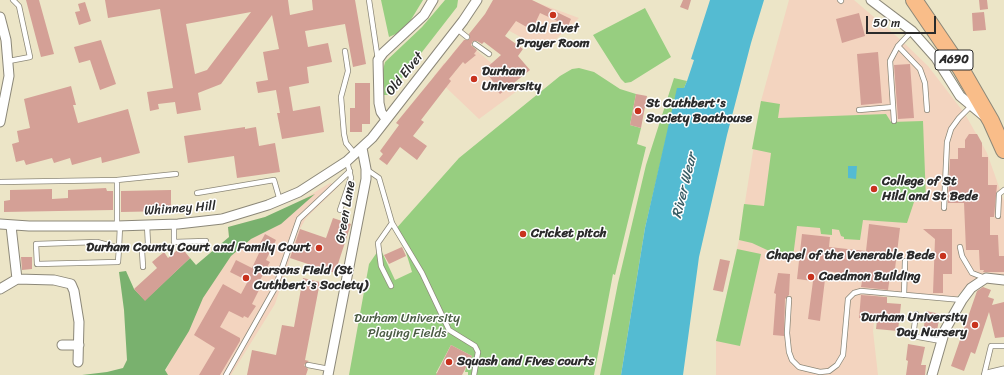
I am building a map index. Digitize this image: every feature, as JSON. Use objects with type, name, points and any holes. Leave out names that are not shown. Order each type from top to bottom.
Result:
[{"type":"highway","name":"A690","points":[[914,0],[961,69],[991,122],[1004,150]]},
{"type":"street","name":"Old Elvet","points":[[347,161],[359,151],[386,118],[457,29],[477,0]]},
{"type":"street","points":[[871,0],[912,31],[936,58],[960,96],[991,122]]},
{"type":"street","points":[[885,0],[885,10]]},
{"type":"street","points":[[386,118],[381,112],[379,102],[378,60],[383,53],[420,19],[434,1]]},
{"type":"street","points":[[0,17],[9,61],[8,90],[0,122]]},
{"type":"street","name":"Green Lane","points":[[329,372],[362,201],[366,169],[359,151]]},
{"type":"street","name":"Whinney Hill","points":[[0,224],[11,226],[119,226],[174,224],[222,219],[280,201],[299,192],[347,161]]},
{"type":"street","points":[[11,226],[17,279]]},
{"type":"street","points":[[932,375],[941,340],[954,312],[971,288],[984,280],[1000,278],[1004,280]]},
{"type":"street","points":[[0,290],[17,279],[60,281],[71,284],[74,291],[79,322],[78,362]]},
{"type":"street","points":[[62,345],[79,345]]},
{"type":"street","points":[[986,375],[1004,371]]},
{"type":"lane","points":[[9,61],[30,57],[19,6],[13,0]]},
{"type":"lane","points":[[368,0],[378,60]]},
{"type":"lane","points":[[457,29],[467,37]]},
{"type":"lane","points":[[894,121],[890,61],[898,46],[912,31]]},
{"type":"lane","points":[[475,44],[489,54]]},
{"type":"lane","points":[[898,46],[920,69],[925,83],[927,110]]},
{"type":"lane","points":[[345,51],[348,71],[341,97],[344,134],[346,143],[359,151]]},
{"type":"lane","points":[[944,208],[947,142],[955,123],[971,106]]},
{"type":"lane","points":[[859,110],[893,107]]},
{"type":"lane","points":[[340,210],[349,184],[350,171],[347,161]]},
{"type":"lane","points":[[366,169],[379,178],[392,222],[422,273],[449,330],[475,346],[478,352],[474,375]]},
{"type":"lane","points":[[226,375],[275,288],[299,219],[350,171]]},
{"type":"lane","points":[[0,182],[117,180],[176,174]]},
{"type":"lane","points":[[117,180],[119,226],[119,248],[118,262],[37,264],[36,244],[97,242],[119,248]]},
{"type":"lane","points":[[197,193],[274,180],[280,201]]},
{"type":"lane","points":[[998,216],[999,194],[1004,190]]},
{"type":"lane","points":[[392,222],[378,243],[381,266],[392,286]]},
{"type":"lane","points":[[174,224],[174,242],[206,241]]},
{"type":"lane","points":[[143,268],[142,250],[148,244],[147,225]]},
{"type":"lane","points":[[960,247],[962,256],[972,273],[984,280]]},
{"type":"lane","points":[[904,296],[905,261]]},
{"type":"lane","points":[[789,299],[787,333],[789,352],[792,360],[799,367],[820,372],[829,371],[837,365],[843,355],[848,299],[854,293],[861,291],[962,300]]},
{"type":"lane","points":[[916,314],[913,336],[941,340]]},
{"type":"lane","points":[[986,375],[991,346],[1004,346]]},
{"type":"lane","points":[[308,365],[329,372]]},
{"type":"shaded area","points":[[530,0],[579,18],[544,50],[506,29]]},
{"type":"shaded area","name":"College of St Hild and St Bede","points":[[789,0],[854,0],[902,41],[928,66],[965,114],[987,153],[1004,201],[1004,276],[967,286],[953,300],[878,293],[873,331],[878,375],[716,375],[716,341],[739,240],[761,101]]},
{"type":"shaded area","name":"Durham University","points":[[464,40],[521,88],[479,119],[434,76],[444,63],[455,72],[463,62],[452,54]]},
{"type":"shaded area","name":"Parsons Field (St Cuthbert's Society)","points":[[330,183],[339,186],[306,218],[300,229],[275,304],[231,375],[164,375],[229,237],[228,227],[265,217],[290,207]]},
{"type":"green space","points":[[381,0],[423,0],[409,23],[398,33],[389,37]]},
{"type":"green space","points":[[445,0],[458,0],[457,7],[391,92],[388,95],[383,95],[383,70],[385,62],[422,27]]},
{"type":"green space","points":[[645,8],[671,57],[631,82],[625,83],[593,35]]},
{"type":"green space","name":"Durham University Playing Fields","points":[[579,68],[594,72],[620,89],[636,94],[630,125],[641,128],[637,144],[646,147],[615,275],[613,274],[594,375],[468,375],[468,372],[465,372],[466,367],[472,356],[451,345],[436,373],[439,375],[349,375],[369,264],[380,248],[395,280],[412,272],[405,249],[394,231],[459,158],[560,76],[572,69]]},
{"type":"green space","points":[[674,78],[687,81],[684,88],[678,88],[645,228],[621,375],[600,375],[618,283],[646,165]]},
{"type":"green space","points":[[761,101],[780,104],[778,118],[886,114],[891,122],[923,121],[926,200],[914,202],[907,223],[863,220],[860,240],[844,239],[839,230],[832,229],[832,235],[821,234],[820,228],[797,226],[793,257],[780,256],[752,243],[739,240],[744,204],[764,206],[771,153],[752,149]]},
{"type":"green space","points":[[315,194],[281,224],[251,239],[231,256],[203,298],[189,331],[165,370],[168,375],[82,375],[107,372],[123,368],[127,360],[124,310],[119,272],[126,271],[134,289],[145,300],[190,258],[196,265],[229,237],[228,227],[265,217]]},
{"type":"green space","points":[[737,249],[761,254],[740,346],[716,341]]},
{"type":"water","name":"River Wear","points":[[710,0],[764,0],[727,135],[699,257],[683,375],[621,375],[645,228],[677,88],[684,88],[687,81],[694,60],[691,59]]},
{"type":"water","points":[[848,166],[857,166],[856,179],[848,178]]},
{"type":"building","points":[[26,0],[39,0],[54,54],[41,57]]},
{"type":"building","points":[[105,0],[288,0],[290,15],[313,10],[312,0],[355,0],[366,64],[353,67],[345,24],[305,31],[308,47],[328,43],[332,62],[307,67],[309,83],[289,87],[293,111],[320,106],[324,132],[282,139],[277,113],[280,113],[276,90],[258,93],[256,82],[268,80],[263,52],[279,49],[272,15],[221,84],[198,93],[201,110],[177,114],[175,102],[158,104],[159,109],[150,111],[147,92],[173,88],[160,9],[108,18]],"holes":[[[251,12],[207,70],[195,74],[186,24]]]},
{"type":"building","points":[[493,0],[532,0],[571,19],[568,26],[540,13],[532,30],[516,21],[505,36],[523,49],[518,56],[530,70],[500,94],[494,87],[496,85],[484,70],[501,55],[484,42],[482,44],[477,41],[473,41],[471,45],[477,50],[474,54],[476,55],[465,64],[463,62],[449,79],[451,81],[421,120],[424,122],[413,136],[427,146],[417,160],[400,147],[387,165],[379,159],[383,154],[380,151],[399,125],[396,123],[464,40],[470,39],[469,34],[485,14]]},
{"type":"building","points":[[683,0],[691,0],[688,10],[680,7]]},
{"type":"building","points":[[979,0],[987,0],[988,9],[980,10]]},
{"type":"building","points":[[85,2],[91,21],[79,25],[75,12],[80,11],[78,4]]},
{"type":"building","points":[[984,12],[986,30],[973,31],[972,13]]},
{"type":"building","points":[[859,13],[865,36],[842,43],[836,19]]},
{"type":"building","points":[[101,40],[116,84],[100,90],[90,60],[79,63],[74,47]]},
{"type":"building","points":[[878,52],[882,103],[861,105],[857,54]]},
{"type":"building","points":[[910,64],[914,118],[898,119],[894,65]]},
{"type":"building","points":[[355,83],[370,83],[370,124],[362,124],[362,132],[350,132],[350,108],[355,108]]},
{"type":"building","points":[[71,86],[76,105],[73,105],[78,123],[128,109],[140,153],[102,163],[101,157],[72,165],[70,158],[54,163],[52,158],[26,165],[24,160],[16,162],[12,144],[19,142],[17,131],[30,128],[24,99]]},
{"type":"building","name":"St Cuthbert's Society Boathouse","points":[[636,94],[647,96],[641,128],[630,125]]},
{"type":"building","points":[[245,127],[245,129],[256,127],[259,146],[275,143],[280,172],[237,178],[234,156],[188,163],[184,136]]},
{"type":"building","points":[[969,134],[977,134],[982,143],[982,157],[988,157],[988,185],[997,185],[994,217],[990,217],[990,235],[998,235],[999,256],[1004,256],[1004,272],[983,272],[984,270],[980,270],[979,250],[966,250],[964,203],[948,203],[950,159],[958,159],[958,148],[965,148],[965,140]]},
{"type":"building","points":[[106,188],[107,191],[113,191],[113,210],[4,212],[4,201],[10,200],[10,190],[52,189],[52,199],[68,198],[68,190]]},
{"type":"building","points":[[171,190],[171,211],[121,212],[121,191]]},
{"type":"building","name":"Durham County Court and Family Court","points":[[333,218],[351,224],[335,273],[290,258],[300,229],[326,238]]},
{"type":"building","points":[[869,224],[900,228],[894,277],[890,276],[888,290],[861,287],[863,276],[826,271],[820,321],[808,319],[813,281],[797,279],[802,234],[830,237],[829,247],[866,251]]},
{"type":"building","name":"Chapel of the Venerable Bede","points":[[923,229],[952,229],[952,274],[943,274],[943,293],[933,293],[935,239]]},
{"type":"building","points":[[265,234],[276,240],[266,260],[270,262],[260,280],[263,282],[252,304],[256,306],[248,318],[244,316],[243,318],[229,311],[220,327],[240,338],[240,341],[220,375],[199,375],[215,348],[194,335],[223,284],[241,294],[248,281],[230,272],[236,260],[252,268],[259,253],[256,251]]},
{"type":"building","points":[[181,247],[190,258],[145,301],[134,289],[157,268],[152,262],[164,252],[168,258]]},
{"type":"building","points":[[402,247],[406,256],[389,264],[384,255]]},
{"type":"building","points":[[21,257],[32,257],[32,269],[22,270]]},
{"type":"building","points":[[720,259],[730,261],[723,292],[713,290]]},
{"type":"building","points":[[778,273],[790,274],[789,295],[785,299],[784,336],[773,335],[776,294],[774,293]]},
{"type":"building","points":[[303,278],[320,282],[305,360],[309,361],[304,365],[308,369],[306,375],[247,375],[252,350],[276,355],[282,325],[294,327]]},
{"type":"building","name":"Durham University Day Nursery","points":[[983,287],[991,290],[988,297],[994,299],[992,305],[1004,302],[1004,337],[995,338],[989,312],[975,354],[971,352],[964,371],[951,366],[977,291]]},
{"type":"building","points":[[861,295],[887,297],[887,303],[901,304],[898,331],[876,329],[877,320],[859,318]]},
{"type":"building","points":[[926,311],[940,314],[936,336],[923,334]]},
{"type":"building","points":[[908,344],[925,347],[921,365],[926,365],[925,375],[906,375]]},
{"type":"building","points":[[451,345],[472,356],[462,375],[436,375]]},
{"type":"place","name":"Old Elvet Prayer Room","points":[[553,15]]},
{"type":"place","name":"Durham University","points":[[474,79]]},
{"type":"place","name":"St Cuthbert's Society Boathouse","points":[[638,111]]},
{"type":"place","name":"College of St Hild and St Bede","points":[[874,189]]},
{"type":"place","name":"Cricket pitch","points":[[523,234]]},
{"type":"place","name":"Durham County Court and Family Court","points":[[319,248]]},
{"type":"place","name":"Chapel of the Venerable Bede","points":[[943,256]]},
{"type":"place","name":"Caedmon Building","points":[[811,277]]},
{"type":"place","name":"Parsons Field (St Cuthbert's Society)","points":[[246,278]]},
{"type":"place","name":"Durham University Day Nursery","points":[[975,325]]},
{"type":"place","name":"Squash and Fives courts","points":[[449,362]]}]
